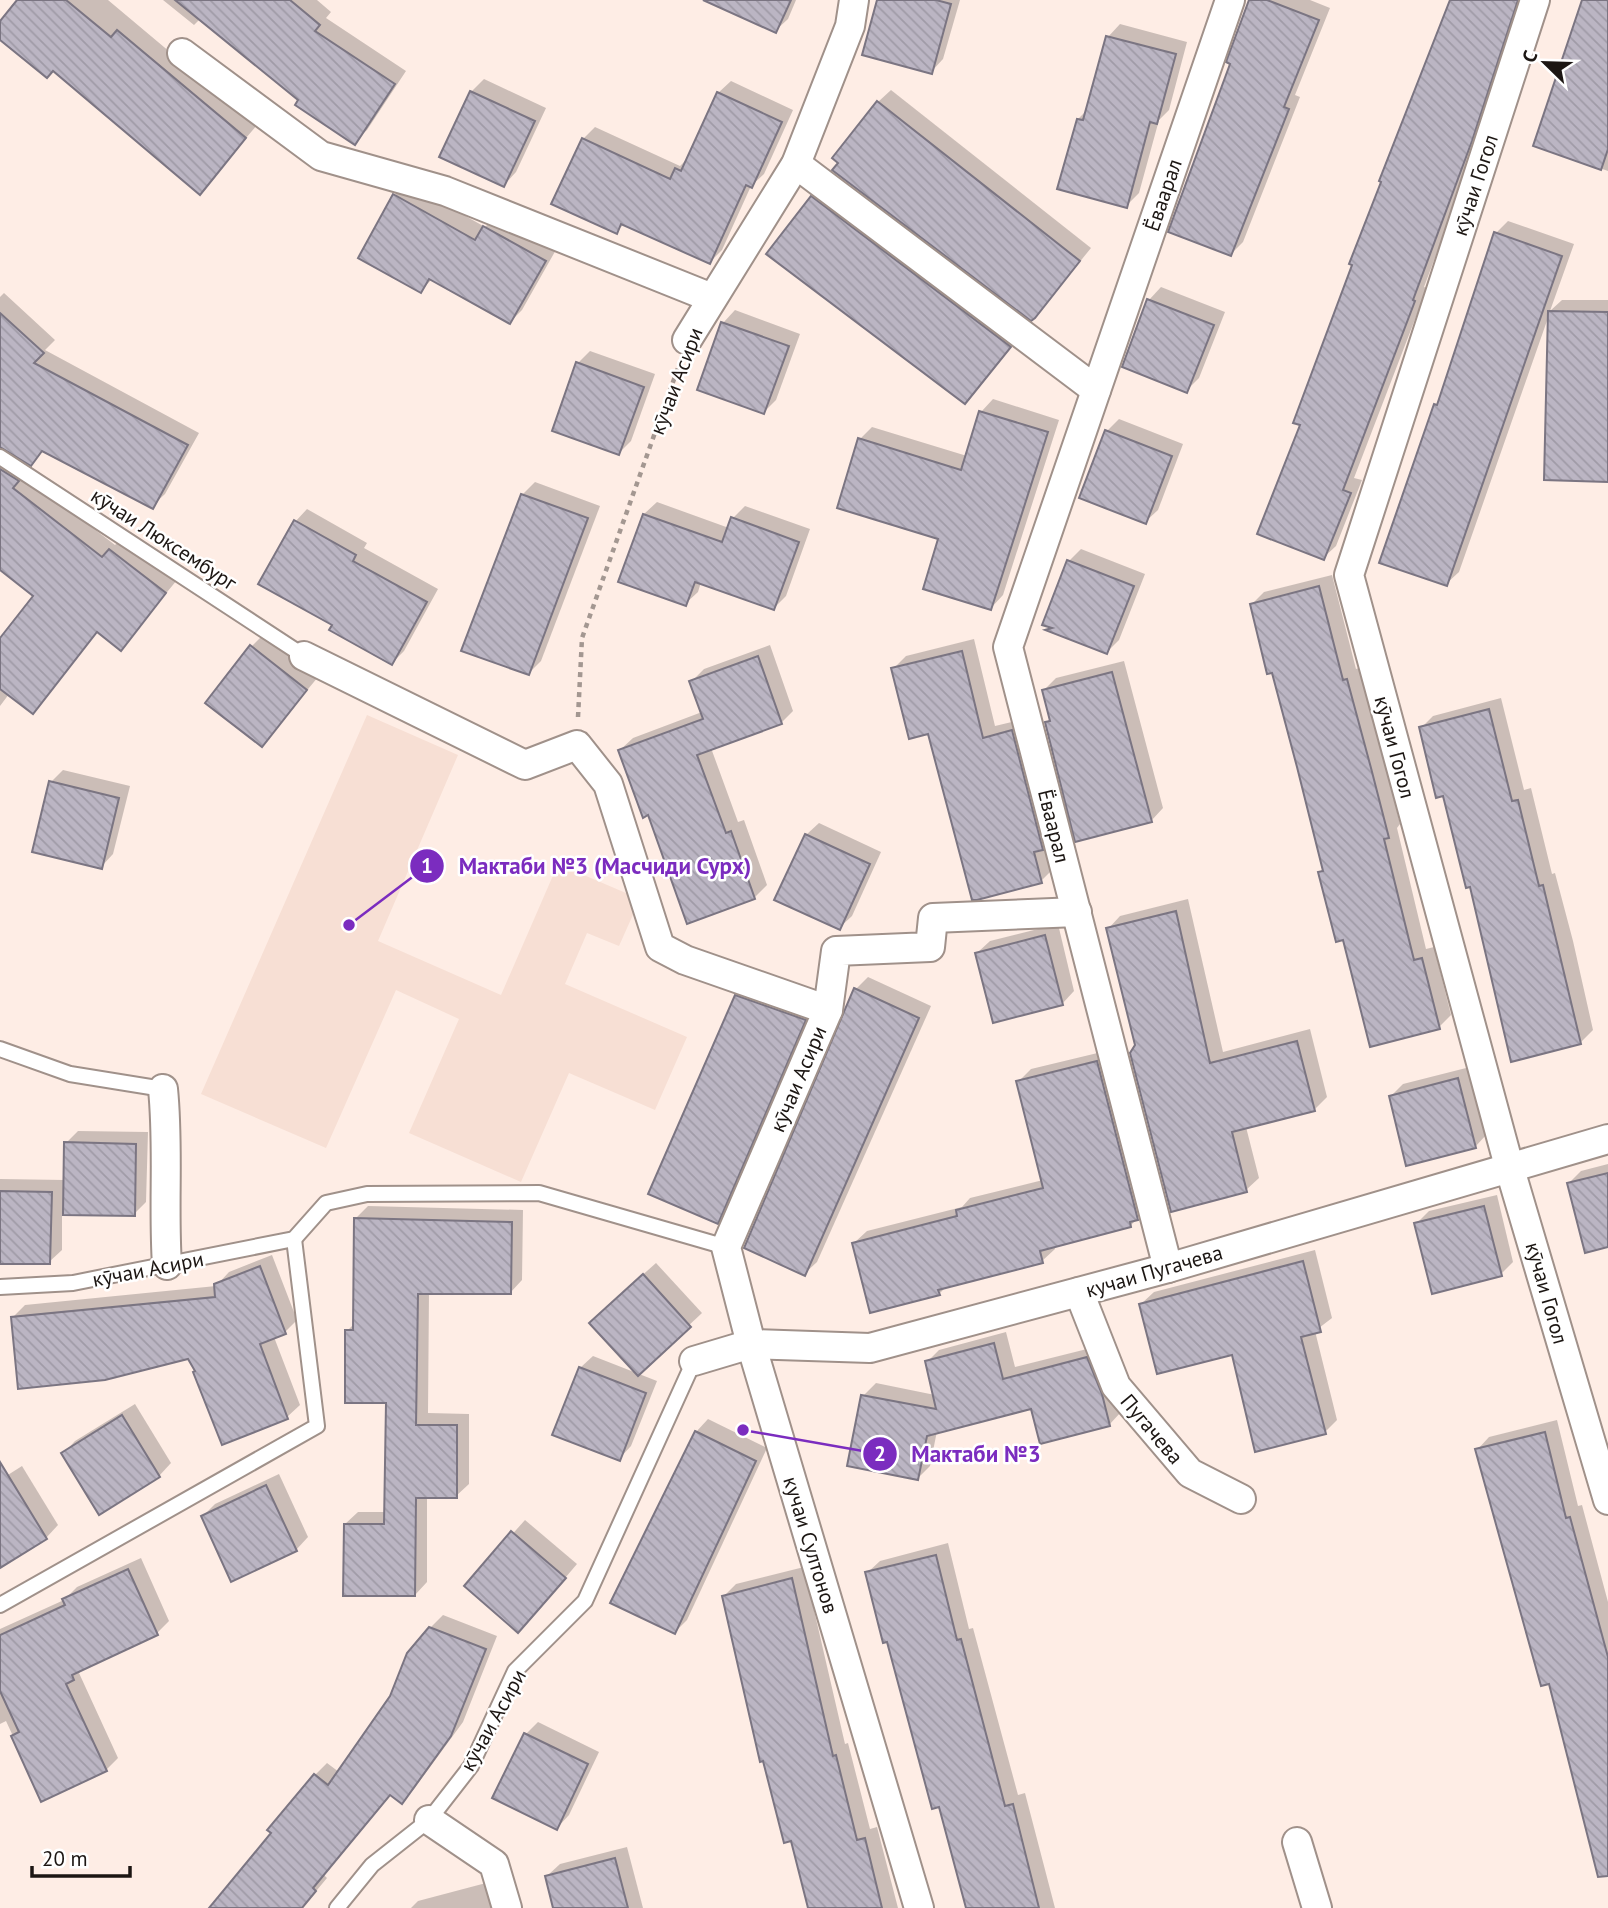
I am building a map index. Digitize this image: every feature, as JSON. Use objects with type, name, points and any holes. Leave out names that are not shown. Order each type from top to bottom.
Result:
[{"type":"street","name":"кӯчаи Асири","points":[[687,341],[796,164],[850,26],[854,0]]},
{"type":"street","name":"Ёваарал","points":[[1168,1268],[1008,647],[1230,0]]},
{"type":"street","name":"кӯчаи Гогол","points":[[1535,0],[1349,575],[1509,1166],[1608,1500]]},
{"type":"street","points":[[182,53],[321,156],[445,191],[712,298]]},
{"type":"street","points":[[796,164],[1096,390]]},
{"type":"street","points":[[304,656],[525,765],[577,745]]},
{"type":"street","name":"кӯчаи Асири","points":[[577,745],[608,784],[660,947],[685,960],[828,1010],[726,1248]]},
{"type":"street","points":[[828,1010],[836,951],[930,947],[933,918],[1077,912]]},
{"type":"street","points":[[163,1089],[167,1129],[164,1219],[167,1265]]},
{"type":"street","name":"кучаи Пугачева","points":[[694,1361],[751,1344],[870,1349],[1168,1268],[1608,1139]]},
{"type":"street","name":"кучаи Султонов","points":[[726,1248],[751,1344],[919,1908]]},
{"type":"street","name":"Пугачева","points":[[1079,1292],[1116,1386],[1189,1474],[1241,1499]]},
{"type":"street","points":[[429,1820],[494,1864],[508,1908]]},
{"type":"street","points":[[1297,1842],[1317,1908]]},
{"type":"lane","name":"кӯчаи Люксембург","points":[[0,457],[304,656]]},
{"type":"lane","points":[[0,1048],[70,1074],[163,1089]]},
{"type":"lane","points":[[0,1605],[317,1426],[294,1239],[326,1203],[367,1194],[538,1194],[726,1248]]},
{"type":"lane","name":"кӯчаи Асири","points":[[0,1287],[73,1283],[294,1239]]},
{"type":"lane","name":"кӯчаи Асири","points":[[337,1908],[372,1864],[429,1820],[471,1766],[515,1671],[585,1601],[694,1361]]},
{"type":"path","name":"кӯчаи Асири","points":[[577,745],[582,638],[687,341]]},
{"type":"shaded area","points":[[367,715],[458,755],[378,941],[501,995],[558,864],[640,899],[619,946],[587,933],[565,984],[687,1037],[655,1110],[569,1073],[521,1182],[409,1133],[459,1019],[396,990],[326,1148],[201,1094]]},
{"type":"building","points":[[17,0],[66,0],[111,37],[117,30],[246,138],[200,195],[53,71],[47,78],[0,40],[0,21]]},
{"type":"building","points":[[175,0],[290,0],[320,25],[315,31],[395,84],[355,145],[295,105],[298,100]]},
{"type":"building","points":[[703,0],[791,0],[776,33]]},
{"type":"building","points":[[877,0],[936,0],[951,4],[932,74],[862,55]]},
{"type":"building","points":[[1249,0],[1267,0],[1319,20],[1284,107],[1289,109],[1231,256],[1168,232],[1230,64],[1226,62]]},
{"type":"building","points":[[1450,0],[1518,0],[1472,141],[1413,300],[1415,301],[1343,490],[1351,493],[1324,560],[1257,534],[1300,425],[1293,423],[1352,265],[1349,264]]},
{"type":"building","points":[[1582,0],[1608,0],[1608,149],[1601,170],[1533,146]]},
{"type":"building","points":[[1106,36],[1176,54],[1157,124],[1150,122],[1127,208],[1057,189],[1077,119],[1083,120]]},
{"type":"building","points":[[470,91],[535,121],[504,187],[439,157]]},
{"type":"building","points":[[717,92],[782,122],[752,188],[746,185],[710,264],[621,224],[617,234],[551,204],[582,138],[670,179],[675,168],[681,171]]},
{"type":"building","points":[[877,101],[1080,261],[1031,321],[832,170],[838,163],[832,158]]},
{"type":"building","points":[[393,194],[475,240],[483,226],[546,261],[510,324],[429,279],[421,293],[358,258]]},
{"type":"building","points":[[811,196],[1011,347],[965,404],[766,254]]},
{"type":"building","points":[[1494,232],[1562,256],[1447,586],[1379,563],[1434,404],[1437,405]]},
{"type":"building","points":[[1147,299],[1214,325],[1187,393],[1122,367]]},
{"type":"building","points":[[1548,311],[1608,312],[1608,482],[1544,480]]},
{"type":"building","points":[[0,313],[44,353],[34,363],[188,445],[153,509],[42,451],[31,466],[0,447]]},
{"type":"building","points":[[721,322],[789,346],[764,414],[697,390]]},
{"type":"building","points":[[576,362],[644,387],[619,455],[552,431]]},
{"type":"building","points":[[979,411],[1048,432],[991,610],[923,589],[938,539],[837,508],[858,438],[961,470]]},
{"type":"building","points":[[1105,430],[1172,456],[1146,524],[1079,498]]},
{"type":"building","points":[[0,469],[19,481],[13,488],[102,557],[109,549],[166,593],[121,651],[97,632],[33,714],[0,689],[0,638],[33,596],[0,570]]},
{"type":"building","points":[[521,494],[588,518],[529,675],[461,651]]},
{"type":"building","points":[[643,514],[722,542],[731,517],[799,542],[774,610],[695,582],[686,606],[618,582]]},
{"type":"building","points":[[294,520],[356,555],[353,561],[427,602],[392,665],[329,630],[332,625],[258,584]]},
{"type":"building","points":[[1067,560],[1134,586],[1107,654],[1045,630],[1052,628],[1042,625]]},
{"type":"building","points":[[1319,586],[1389,838],[1384,839],[1414,960],[1422,958],[1440,1029],[1370,1047],[1343,940],[1336,942],[1318,872],[1323,871],[1297,767],[1272,673],[1267,674],[1250,604]]},
{"type":"building","points":[[250,645],[307,690],[262,747],[205,703]]},
{"type":"building","points":[[962,651],[983,738],[1012,730],[1043,850],[1034,852],[1042,883],[977,900],[972,900],[928,734],[909,739],[891,668]]},
{"type":"building","points":[[758,656],[782,724],[697,755],[726,833],[731,831],[755,899],[687,924],[648,815],[643,818],[618,750],[703,719],[689,681]]},
{"type":"building","points":[[1112,672],[1152,822],[1075,842],[1045,722],[1050,721],[1042,690]]},
{"type":"building","points":[[1489,709],[1512,801],[1518,800],[1539,886],[1543,885],[1581,1044],[1511,1062],[1470,887],[1466,888],[1443,796],[1436,798],[1419,727]]},
{"type":"building","points":[[49,781],[119,798],[102,869],[32,852]]},
{"type":"building","points":[[805,834],[870,864],[840,930],[774,900]]},
{"type":"building","points":[[1176,911],[1210,1063],[1297,1041],[1315,1111],[1232,1132],[1247,1192],[1171,1212],[1130,1053],[1135,1045],[1106,928]]},
{"type":"building","points":[[1045,935],[1063,1005],[993,1023],[975,953]]},
{"type":"building","points":[[854,988],[919,1018],[805,1276],[744,1248]]},
{"type":"building","points":[[735,995],[806,1020],[718,1224],[648,1194]]},
{"type":"building","points":[[1097,1061],[1138,1220],[1130,1222],[1131,1227],[1040,1251],[1043,1263],[938,1290],[940,1295],[870,1313],[852,1243],[957,1216],[956,1210],[1043,1188],[1016,1081]]},
{"type":"building","points":[[1458,1078],[1476,1148],[1406,1166],[1389,1096]]},
{"type":"building","points":[[64,1142],[136,1144],[135,1216],[63,1215]]},
{"type":"building","points":[[1608,1173],[1608,1247],[1585,1253],[1567,1183]]},
{"type":"building","points":[[0,1191],[52,1192],[50,1264],[0,1264]]},
{"type":"building","points":[[1484,1206],[1502,1276],[1432,1294],[1414,1223]]},
{"type":"building","points":[[354,1218],[512,1222],[511,1294],[418,1294],[416,1425],[457,1425],[457,1498],[416,1498],[415,1596],[343,1596],[344,1524],[384,1524],[386,1403],[345,1403],[345,1330],[353,1330]]},
{"type":"building","points":[[1303,1261],[1321,1332],[1301,1337],[1326,1434],[1255,1452],[1232,1355],[1157,1374],[1139,1304]]},
{"type":"building","points":[[260,1266],[286,1334],[260,1344],[288,1419],[222,1445],[188,1359],[105,1380],[18,1389],[11,1317],[215,1297],[214,1284]]},
{"type":"building","points":[[643,1274],[691,1327],[638,1376],[589,1323]]},
{"type":"building","points":[[994,1343],[1003,1379],[1087,1357],[1102,1394],[1110,1426],[1040,1444],[1031,1409],[927,1436],[918,1480],[847,1466],[861,1395],[936,1409],[925,1361]]},
{"type":"building","points":[[579,1367],[646,1393],[620,1461],[552,1435]]},
{"type":"building","points":[[122,1415],[160,1477],[99,1515],[61,1453]]},
{"type":"building","points":[[695,1431],[756,1461],[675,1634],[610,1603]]},
{"type":"building","points":[[1545,1432],[1566,1518],[1570,1517],[1608,1657],[1608,1876],[1598,1877],[1549,1684],[1541,1686],[1475,1449]]},
{"type":"building","points":[[0,1462],[47,1539],[0,1568]]},
{"type":"building","points":[[266,1485],[297,1551],[231,1582],[201,1516]]},
{"type":"building","points":[[511,1531],[566,1578],[518,1633],[464,1586]]},
{"type":"building","points":[[936,1555],[957,1640],[961,1639],[1005,1806],[1013,1804],[1039,1908],[966,1908],[939,1807],[932,1809],[887,1642],[883,1643],[865,1572]]},
{"type":"building","points":[[128,1569],[158,1635],[72,1675],[74,1680],[66,1684],[107,1771],[41,1802],[11,1736],[19,1732],[0,1691],[0,1635],[65,1605],[62,1599]]},
{"type":"building","points":[[792,1578],[833,1756],[836,1755],[857,1840],[865,1838],[882,1908],[808,1908],[791,1841],[784,1843],[763,1761],[760,1762],[722,1596]]},
{"type":"building","points":[[429,1627],[486,1649],[451,1736],[402,1804],[390,1795],[313,1888],[316,1891],[302,1908],[209,1908],[271,1833],[267,1830],[314,1774],[328,1785],[390,1696],[407,1653]]},
{"type":"building","points":[[524,1733],[588,1764],[557,1830],[492,1798]]},
{"type":"building","points":[[615,1858],[628,1908],[553,1908],[545,1876]]},
{"type":"place","name":"Мактаби №3 (Масчиди Сурх)","points":[[349,925]]},
{"type":"place","name":"Мактаби №3","points":[[743,1430]]}]
